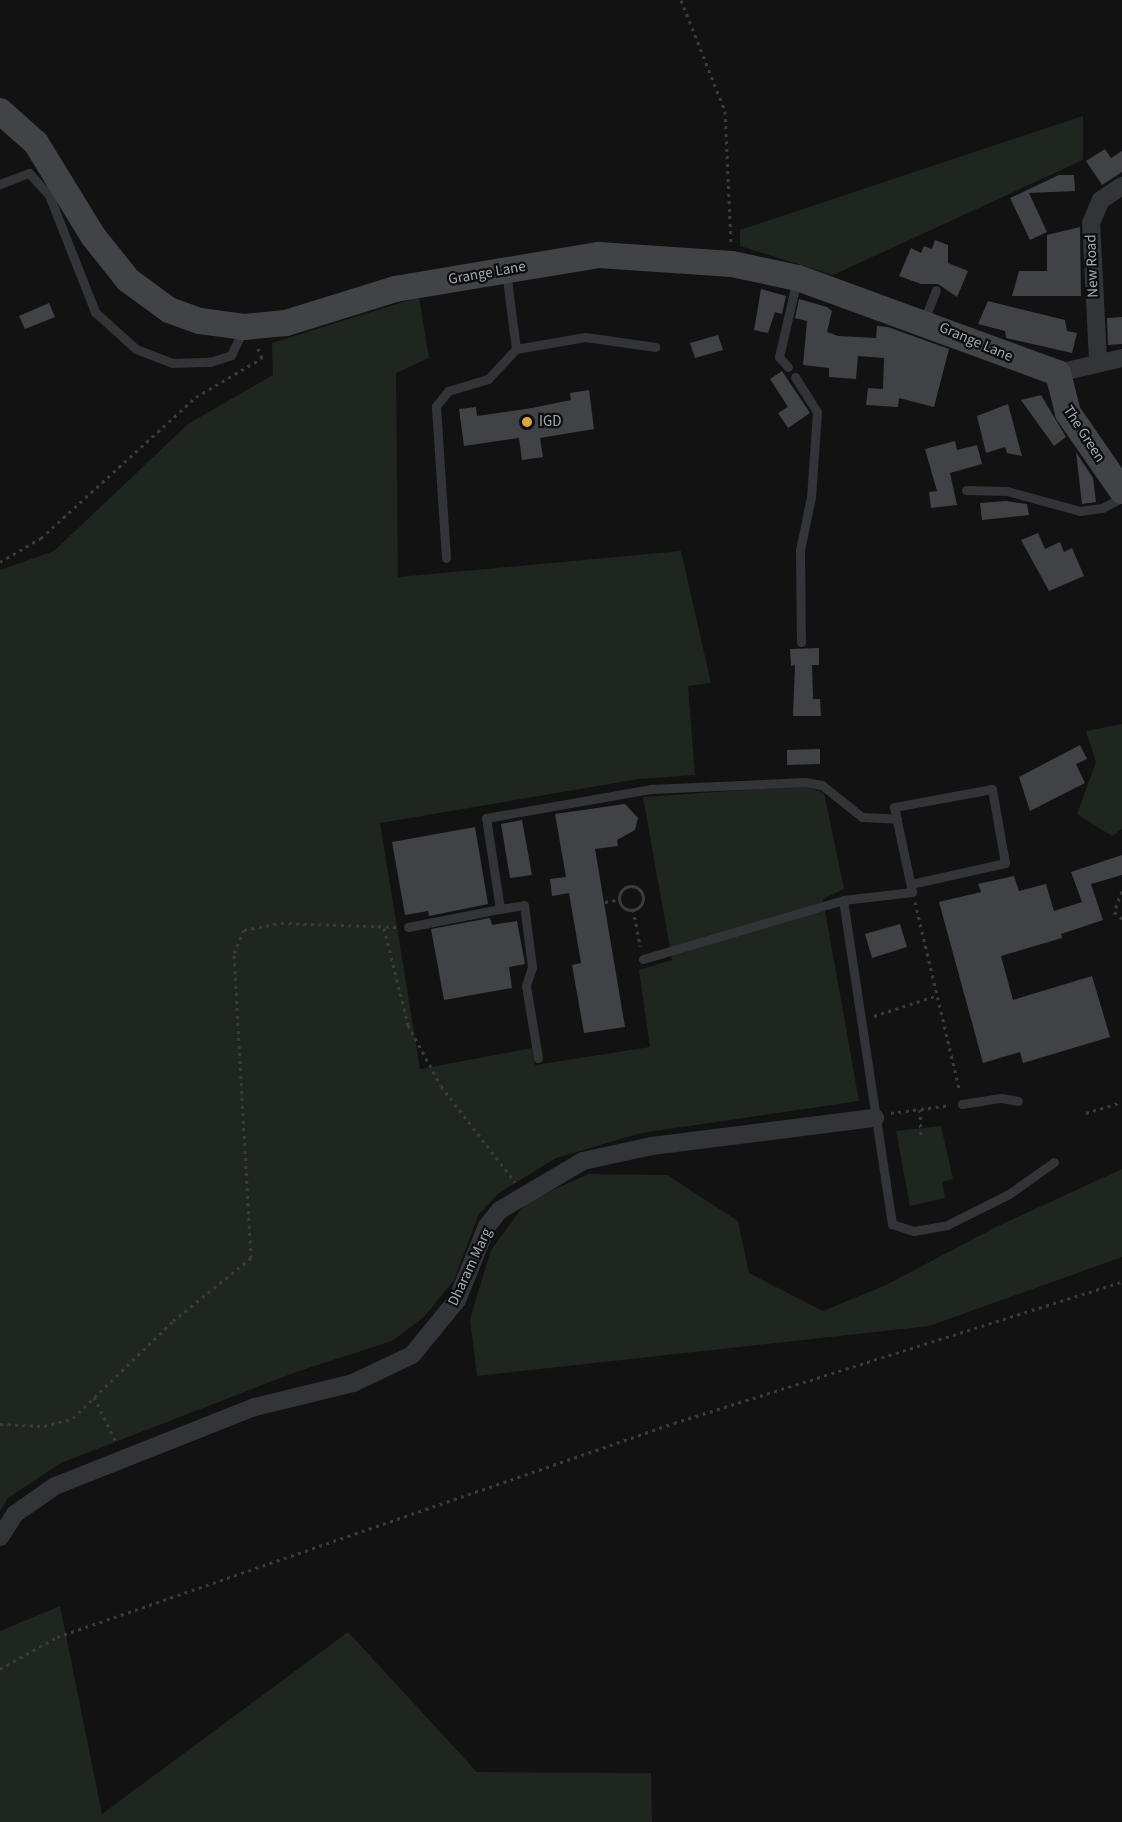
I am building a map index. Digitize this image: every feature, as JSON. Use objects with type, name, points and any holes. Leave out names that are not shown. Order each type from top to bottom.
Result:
[{"type":"street","name":"Grange Lane","points":[[0,111],[36,143],[93,236],[128,280],[169,310],[200,321],[249,327],[286,323],[395,289],[505,268],[599,255],[732,264],[798,278],[924,321],[1058,373]]},
{"type":"street","name":"New Road","points":[[1098,360],[1091,223],[1101,200],[1122,186]]},
{"type":"street","points":[[1058,373],[1098,360],[1122,358]]},
{"type":"street","name":"The Green","points":[[1058,373],[1068,413],[1122,491]]},
{"type":"street","name":"Dharam Marg","points":[[0,1537],[15,1514],[56,1486],[123,1456],[255,1407],[353,1383],[412,1355],[457,1300],[487,1226],[522,1194],[583,1161],[652,1146],[875,1118]]},
{"type":"lane","points":[[0,184],[29,173],[49,195],[94,312],[136,349],[172,363],[210,362],[237,349],[249,327]]},
{"type":"lane","points":[[505,268],[516,349]]},
{"type":"lane","points":[[788,367],[779,357],[798,278]]},
{"type":"lane","points":[[924,321],[936,290]]},
{"type":"lane","points":[[446,558],[436,406],[448,392],[488,379],[516,349],[585,337],[655,346]]},
{"type":"lane","points":[[795,377],[818,412],[811,497],[800,550],[801,642]]},
{"type":"lane","points":[[966,490],[1007,491],[1080,511],[1102,508],[1122,498]]},
{"type":"lane","points":[[500,909],[486,818],[651,789],[805,782],[822,784],[862,817],[897,819]]},
{"type":"lane","points":[[643,959],[843,900],[912,888],[1005,862],[992,789],[894,807],[912,888]]},
{"type":"lane","points":[[843,900],[888,1217],[905,1230],[962,1219],[1054,1162]]},
{"type":"lane","points":[[408,927],[524,905],[532,968],[526,986],[538,1059]]},
{"type":"lane","points":[[962,1104],[1001,1098],[1018,1101]]},
{"type":"path","points":[[681,0],[725,111],[732,264]]},
{"type":"path","points":[[0,562],[41,538],[196,397],[262,358],[249,327]]},
{"type":"path","points":[[620,899],[623,890],[638,887],[643,901],[633,909]]},
{"type":"path","points":[[875,1118],[962,1104],[912,888]]},
{"type":"path","points":[[1122,891],[1114,912],[1122,919]]},
{"type":"path","points":[[605,902],[620,899],[633,909],[643,959]]},
{"type":"path","points":[[0,1424],[44,1426],[63,1421],[94,1397],[173,1321],[251,1258],[237,939],[244,930],[282,923],[408,927]]},
{"type":"path","points":[[383,927],[408,1024],[441,1086],[522,1194]]},
{"type":"path","points":[[861,1020],[938,995]]},
{"type":"path","points":[[1086,1113],[1122,1102]]},
{"type":"path","points":[[920,1109],[921,1138]]},
{"type":"path","points":[[0,1669],[57,1637],[640,1435],[1122,1282]]},
{"type":"path","points":[[94,1397],[123,1456]]},
{"type":"shaded area","points":[[1083,116],[1083,160],[833,275],[740,246],[740,230]]},
{"type":"shaded area","points":[[419,297],[429,358],[396,373],[398,577],[681,551],[711,683],[688,686],[695,775],[639,779],[380,823],[420,1069],[532,1048],[535,1065],[650,1047],[639,970],[672,960],[643,797],[806,786],[824,793],[844,889],[823,899],[859,1101],[641,1133],[556,1158],[499,1193],[479,1214],[454,1280],[425,1316],[392,1341],[296,1372],[61,1463],[8,1498],[0,1511],[0,570],[54,551],[188,424],[273,375],[272,343]]},
{"type":"shaded area","points":[[1122,724],[1122,829],[1112,836],[1077,814],[1096,762],[1086,731]]},
{"type":"shaded area","points":[[941,1126],[953,1179],[942,1182],[945,1198],[910,1206],[896,1131]]},
{"type":"shaded area","points":[[1122,1169],[1122,1257],[929,1326],[477,1376],[470,1319],[491,1250],[527,1201],[589,1174],[667,1175],[738,1221],[749,1273],[823,1311],[886,1285],[996,1227]]},
{"type":"shaded area","points":[[60,1606],[102,1814],[348,1632],[477,1772],[651,1773],[652,1822],[0,1822],[0,1631]]},
{"type":"building","points":[[1105,149],[1111,158],[1122,151],[1122,172],[1102,185],[1086,161]]},
{"type":"building","points":[[1059,175],[1074,175],[1075,191],[1029,193],[1047,232],[1030,240],[1010,198]]},
{"type":"building","points":[[1080,227],[1081,296],[1012,296],[1019,271],[1047,271],[1047,235]]},
{"type":"building","points":[[935,240],[948,245],[948,263],[968,271],[957,297],[938,284],[921,284],[899,276],[911,248],[921,253],[924,246],[932,249]]},
{"type":"building","points":[[761,289],[786,296],[782,314],[775,312],[768,333],[754,330]]},
{"type":"building","points":[[799,299],[827,307],[832,311],[827,332],[838,336],[876,338],[877,326],[888,327],[949,349],[934,407],[899,398],[898,407],[866,405],[868,388],[883,389],[884,358],[858,356],[856,379],[829,377],[829,368],[803,365],[807,321],[795,318]]},
{"type":"building","points":[[988,301],[1065,320],[1067,331],[1077,333],[1072,353],[1006,338],[1005,331],[978,324]]},
{"type":"building","points":[[49,303],[55,317],[25,329],[19,316]]},
{"type":"building","points":[[1122,317],[1122,344],[1108,345],[1107,318]]},
{"type":"building","points":[[718,335],[723,350],[695,358],[690,343]]},
{"type":"building","points":[[782,371],[810,413],[788,428],[778,413],[788,407],[770,379]]},
{"type":"building","name":"IGD","points":[[589,390],[594,429],[540,438],[543,457],[522,460],[519,438],[464,446],[459,409],[476,407],[477,416],[532,408],[571,400],[570,393]]},
{"type":"building","points":[[1041,395],[1066,437],[1054,446],[1021,400]]},
{"type":"building","points":[[1008,404],[1022,456],[1007,453],[1005,447],[986,453],[977,416]]},
{"type":"building","points":[[955,441],[957,450],[977,445],[982,464],[950,473],[957,505],[931,508],[929,492],[937,491],[925,449]]},
{"type":"building","points":[[1076,452],[1093,478],[1096,502],[1082,504]]},
{"type":"building","points":[[1006,501],[1027,504],[1029,515],[982,520],[980,503]]},
{"type":"building","points":[[1038,533],[1045,549],[1060,542],[1064,552],[1072,548],[1084,576],[1049,591],[1021,540]]},
{"type":"building","points":[[819,648],[819,665],[812,665],[813,699],[820,699],[821,716],[793,716],[795,665],[791,666],[790,649]]},
{"type":"building","points":[[1080,745],[1087,759],[1076,764],[1085,783],[1030,811],[1019,777]]},
{"type":"building","points":[[820,749],[820,764],[787,765],[787,750]]},
{"type":"building","points":[[625,804],[638,818],[635,830],[617,840],[618,846],[595,849],[625,1027],[584,1033],[572,965],[581,963],[569,893],[552,896],[550,879],[566,877],[555,814]]},
{"type":"building","points":[[522,820],[532,875],[510,878],[501,824]]},
{"type":"building","points":[[475,827],[488,904],[429,916],[428,911],[405,915],[392,842]]},
{"type":"building","points":[[1122,855],[1122,875],[1091,884],[1103,920],[1061,934],[1062,938],[1001,956],[1013,1000],[1092,976],[1110,1037],[1023,1063],[1020,1052],[983,1063],[939,902],[981,892],[978,884],[1014,876],[1019,891],[1046,884],[1054,911],[1082,902],[1071,872]]},
{"type":"building","points":[[490,918],[492,925],[517,921],[525,964],[509,967],[512,988],[444,1000],[431,929]]},
{"type":"building","points":[[900,924],[907,947],[872,958],[865,934]]},
{"type":"place","name":"IGD","points":[[527,422]]}]
